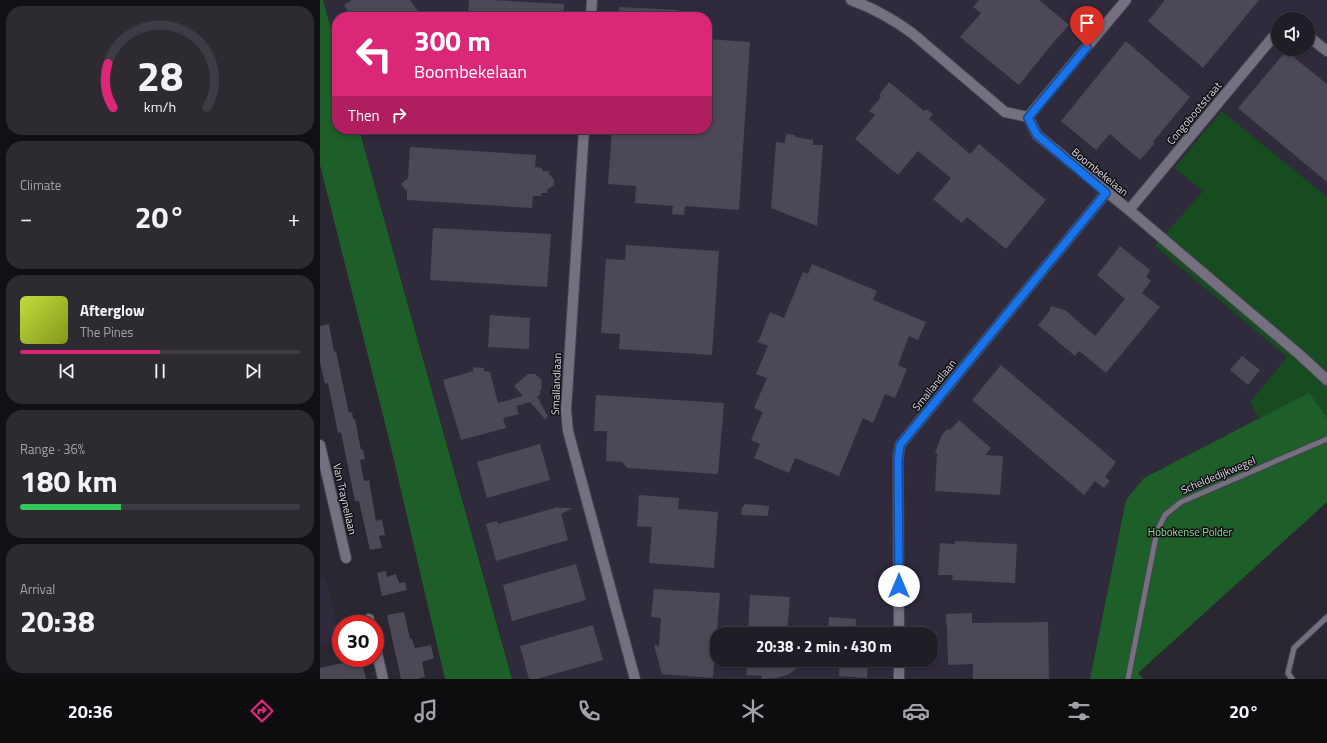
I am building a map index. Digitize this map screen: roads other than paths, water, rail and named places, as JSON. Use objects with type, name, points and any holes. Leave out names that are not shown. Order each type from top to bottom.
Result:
[{"type":"street","points":[[591,12],[592,0]]},
{"type":"street","points":[[852,0],[882,13],[901,25],[1005,112],[1028,118],[1126,0]]},
{"type":"street","name":"Congobootstraat","points":[[1129,210],[1271,39]]},
{"type":"street","points":[[1315,42],[1327,52]]},
{"type":"street","name":"Boombekelaan","points":[[1028,118],[1037,135],[1106,193],[1129,210],[1300,355],[1327,380]]},
{"type":"street","name":"Smallandlaan","points":[[584,134],[566,410],[568,431],[635,679]]},
{"type":"street","name":"Smallandlaan","points":[[899,627],[898,459],[900,445],[1106,193]]},
{"type":"street","name":"Van Traynellaan","points":[[320,445],[346,558]]},
{"type":"street","points":[[381,667],[384,679]]},
{"type":"street","points":[[899,667],[899,679]]},
{"type":"lane","name":"Scheldedijkwegel","points":[[1128,679],[1157,531],[1165,515],[1181,502],[1327,439]]},
{"type":"lane","points":[[1292,679],[1288,673],[1294,648],[1327,617]]},
{"type":"park label","name":"Hobokense Polder","points":[[1190,532]]}]
